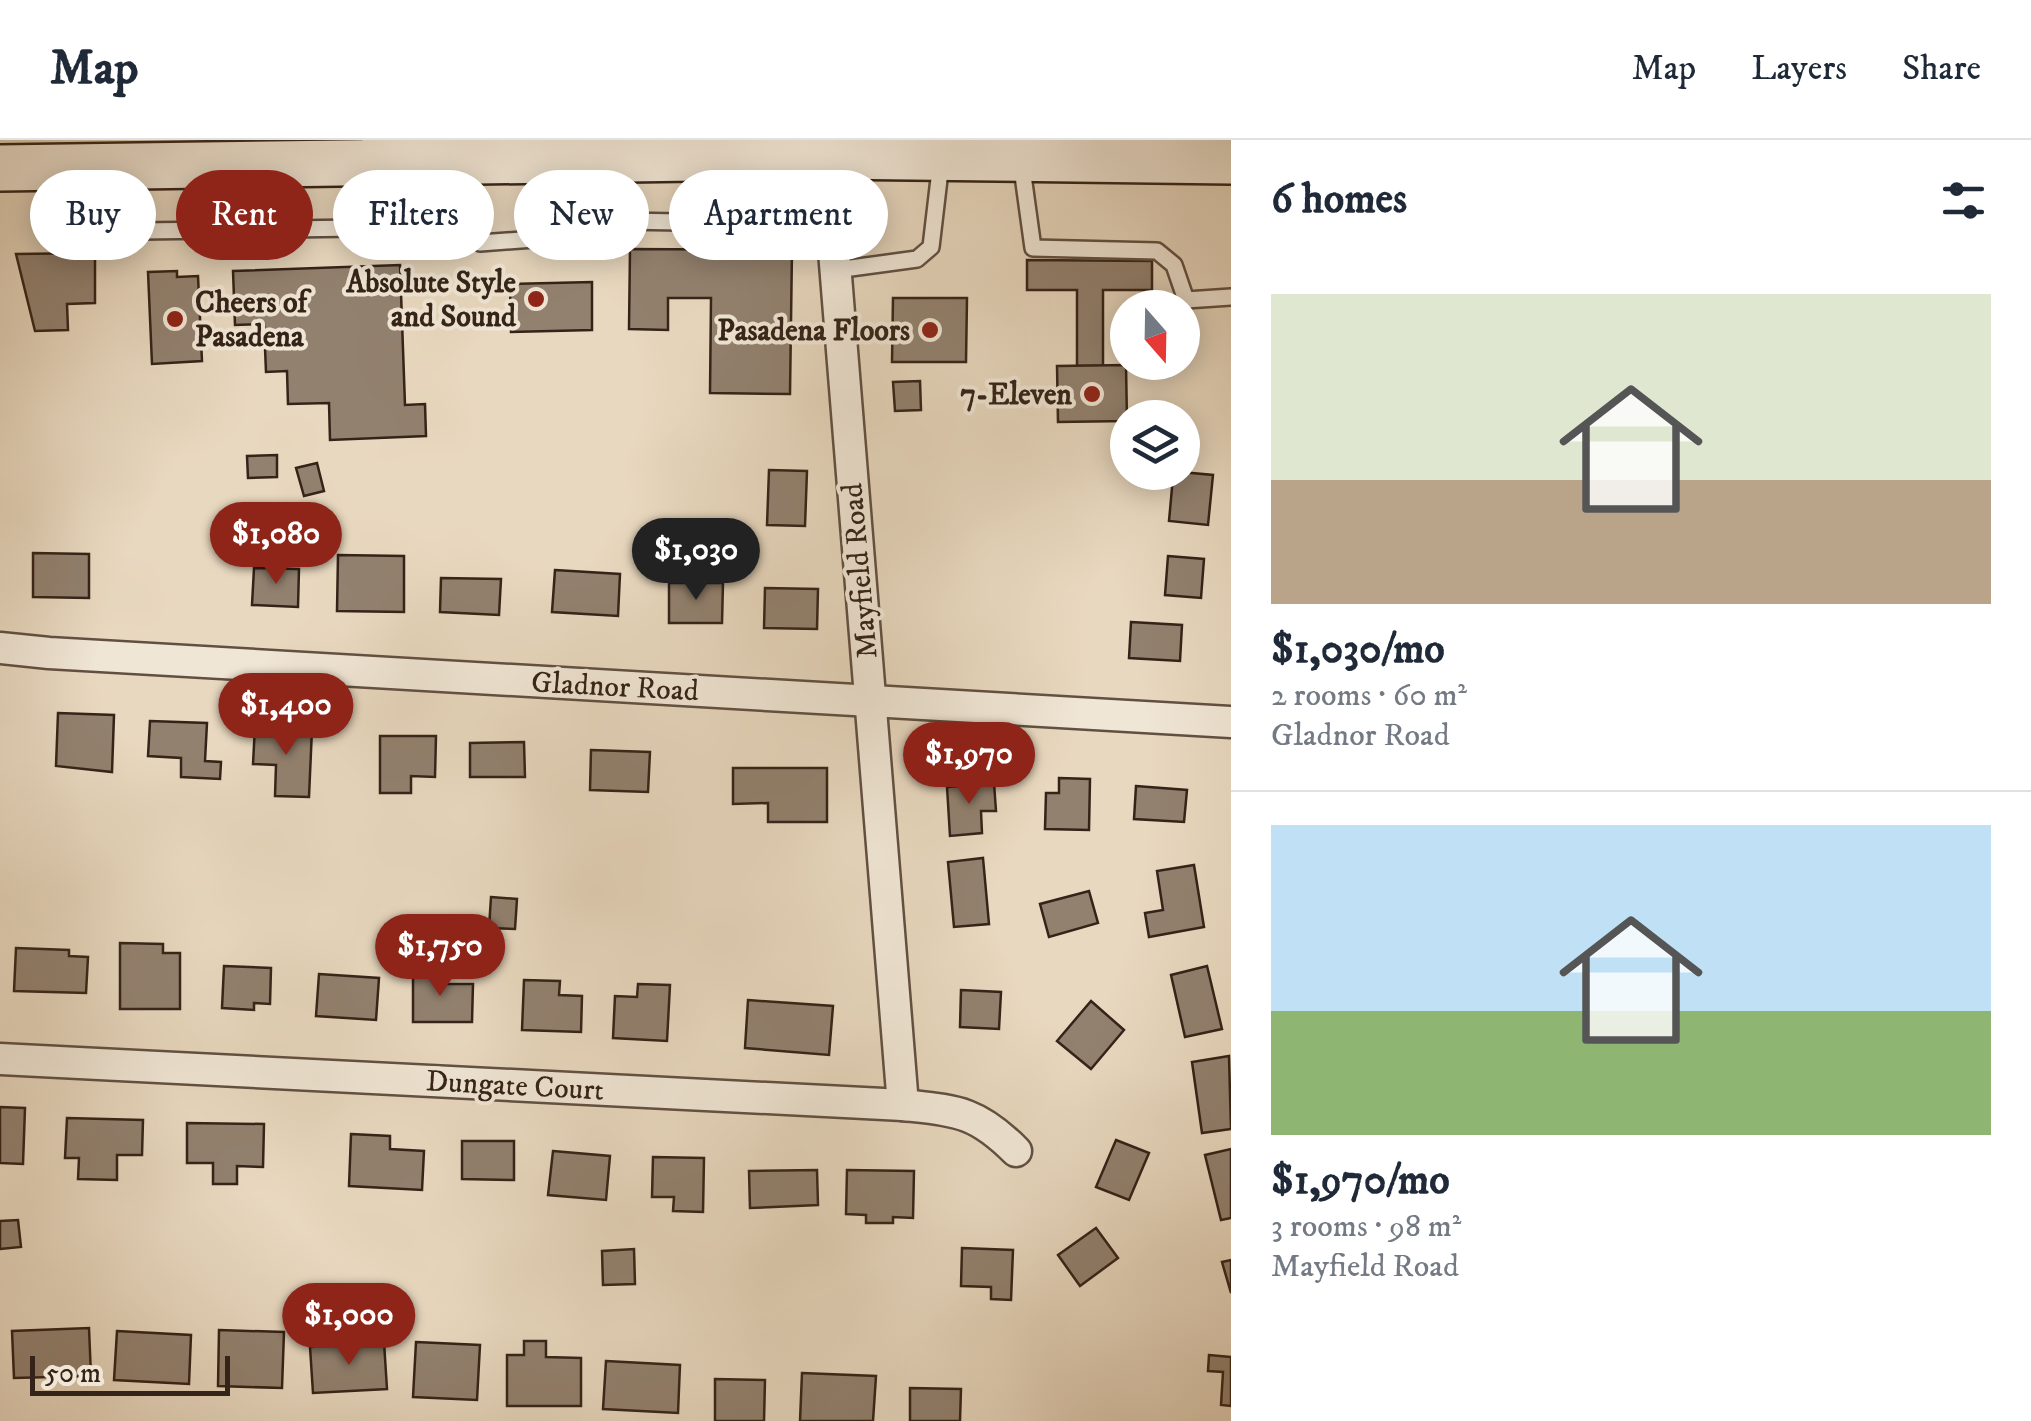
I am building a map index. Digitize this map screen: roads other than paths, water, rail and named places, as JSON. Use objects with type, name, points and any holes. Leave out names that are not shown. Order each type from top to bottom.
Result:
[{"type":"main road","points":[[0,168],[52,167],[138,153],[256,164],[370,151],[708,158],[826,148],[942,158],[1021,158],[1124,150],[1231,160]]},
{"type":"street","name":"Mayfield Road","points":[[835,260],[903,1105]]},
{"type":"street","name":"Gladnor Road","points":[[0,648],[49,654],[1231,722]]},
{"type":"street","name":"Dungate Court","points":[[0,1059],[903,1105],[960,1111],[990,1125],[1016,1150]]},
{"type":"lane","points":[[313,228],[362,226],[368,219],[370,151]]},
{"type":"lane","points":[[462,151],[470,236],[473,241],[514,239]]},
{"type":"lane","points":[[708,158],[708,170]]},
{"type":"lane","points":[[888,258],[916,259],[931,247],[942,158]]},
{"type":"lane","points":[[1021,158],[1033,248],[1158,252],[1174,265],[1186,300],[1231,298]]},
{"type":"lane","points":[[256,164],[256,170]]},
{"type":"place","name":"Absolute Style and Sound","points":[[536,299]]},
{"type":"place","name":"Cheers of Pasadena","points":[[175,319]]},
{"type":"place","name":"Pasadena Floors","points":[[930,330]]},
{"type":"place","name":"7-Eleven","points":[[1092,394]]}]
